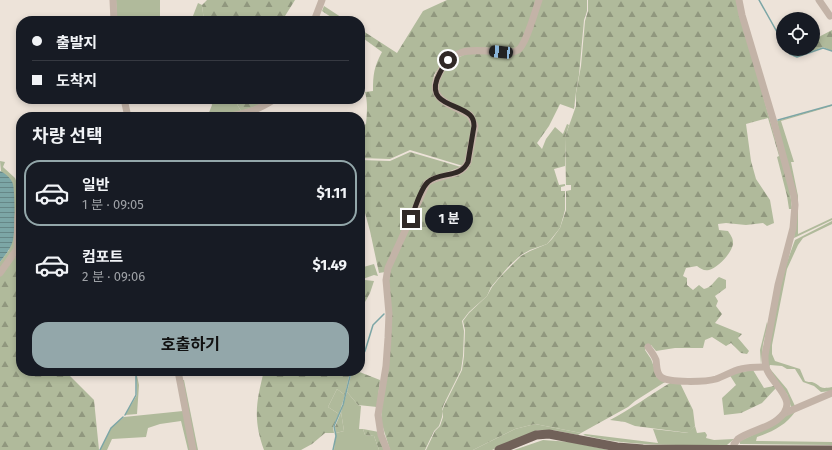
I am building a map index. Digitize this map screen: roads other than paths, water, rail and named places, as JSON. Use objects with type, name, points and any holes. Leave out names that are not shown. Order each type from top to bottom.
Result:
[{"type":"main road","points":[[500,450],[536,435],[549,434],[617,447],[631,448],[832,450]]},
{"type":"street","points":[[113,0],[114,16]]},
{"type":"street","points":[[316,16],[322,0]]},
{"type":"street","points":[[388,450],[381,435],[378,415],[386,366],[388,338],[389,314],[386,280],[388,268],[427,183],[436,178],[455,173],[466,167],[474,126],[474,122],[470,115],[438,97],[435,91],[437,81],[444,64],[460,52],[481,50],[509,53],[519,50],[524,43],[539,0]]},
{"type":"street","points":[[740,0],[742,16],[773,119],[794,196],[795,205],[793,228],[778,285],[765,355],[766,367],[785,396],[787,403],[784,413]]},
{"type":"street","points":[[819,0],[830,16]]},
{"type":"street","points":[[252,112],[266,104]]},
{"type":"street","points":[[0,273],[16,250]]},
{"type":"street","points":[[648,347],[654,355],[657,372],[664,379],[707,381],[742,369],[766,367]]},
{"type":"street","points":[[179,376],[193,450]]},
{"type":"street","points":[[733,450],[734,444],[738,439],[768,426],[784,413],[832,393]]},
{"type":"water","points":[[0,171],[8,176],[13,184],[14,235],[8,252],[0,262]]},
{"type":"waterway","points":[[759,0],[776,30]]},
{"type":"waterway","points":[[820,49],[823,48],[832,51]]},
{"type":"waterway","points":[[795,56],[800,56]]},
{"type":"waterway","points":[[778,120],[832,105]]},
{"type":"waterway","points":[[365,351],[373,325],[384,314]]},
{"type":"waterway","points":[[125,415],[136,395],[136,376]]},
{"type":"waterway","points":[[333,450],[336,436],[334,426],[343,405],[350,376]]},
{"type":"waterway","points":[[100,450],[111,428],[123,417]]}]
